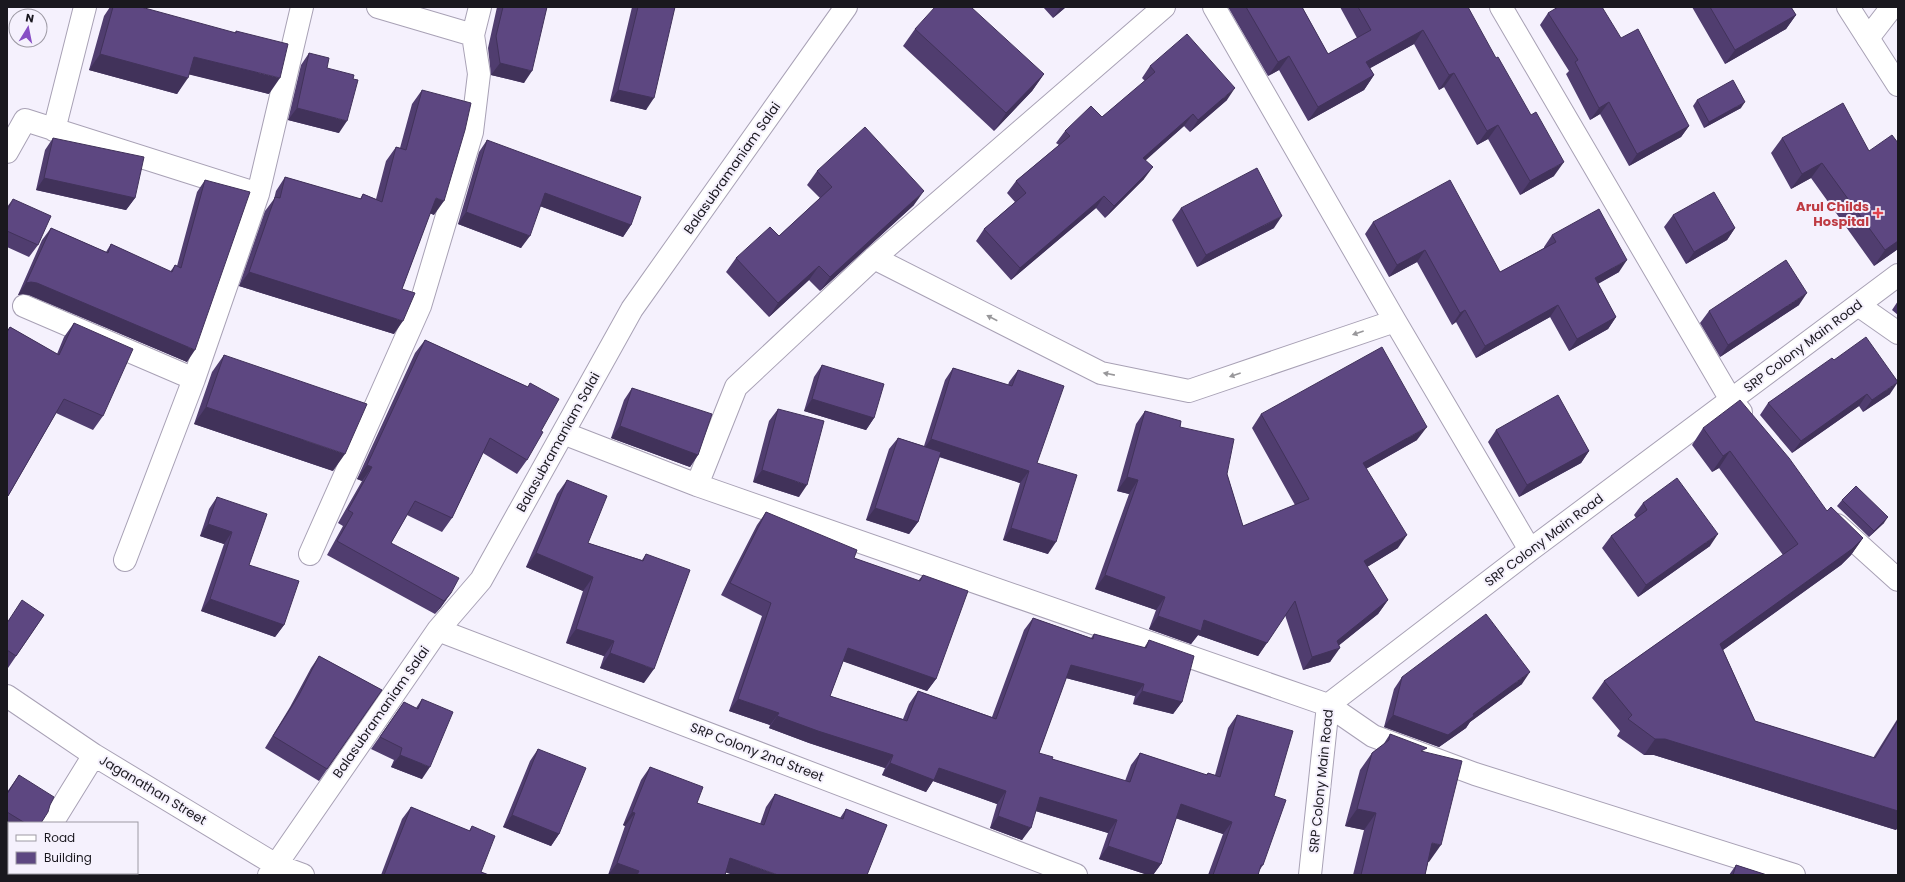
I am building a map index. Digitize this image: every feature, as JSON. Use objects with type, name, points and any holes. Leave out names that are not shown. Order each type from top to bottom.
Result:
[{"type":"street","points":[[54,130],[85,7]]},
{"type":"street","points":[[125,560],[194,379],[258,194],[302,7]]},
{"type":"street","points":[[378,7],[473,35]]},
{"type":"street","points":[[310,554],[420,306],[472,132],[479,74],[473,35],[480,7]]},
{"type":"street","name":"Balasubramaniam Salai","points":[[272,870],[438,630],[481,580],[632,309],[846,7]]},
{"type":"street","points":[[697,485],[736,388],[874,258],[1164,7]]},
{"type":"street","points":[[1214,7],[1530,550]]},
{"type":"street","points":[[1501,7],[1731,400],[1756,430]]},
{"type":"street","points":[[1848,7],[1898,86]]},
{"type":"street","points":[[1868,38],[1892,7]]},
{"type":"street","points":[[7,152],[16,118],[258,194]]},
{"type":"street","points":[[874,258],[1101,373],[1189,390],[1395,320]]},
{"type":"street","name":"SRP Colony Main Road","points":[[1310,875],[1328,704],[1530,550],[1898,275]]},
{"type":"street","points":[[1858,305],[1898,333]]},
{"type":"street","points":[[24,306],[194,379]]},
{"type":"street","points":[[563,433],[697,485],[1328,704],[1373,736],[1475,774],[1794,875]]},
{"type":"street","points":[[1822,507],[1837,525],[1898,580]]},
{"type":"street","name":"SRP Colony 2nd Street","points":[[438,630],[1076,875]]},
{"type":"street","name":"Jaganathan Street","points":[[7,696],[272,870],[304,875]]},
{"type":"street","points":[[53,822],[94,754]]},
{"type":"building","points":[[113,7],[141,7],[236,33],[236,31],[288,44],[280,78],[194,57],[188,78],[100,54]]},
{"type":"building","points":[[503,7],[547,7],[532,71],[500,63],[496,36]]},
{"type":"building","points":[[638,7],[675,7],[654,98],[618,90]]},
{"type":"building","points":[[935,7],[971,7],[1044,74],[1006,113],[915,29]]},
{"type":"building","points":[[1246,7],[1302,7],[1328,54],[1371,30],[1358,7],[1468,7],[1496,58],[1498,57],[1531,115],[1536,112],[1564,162],[1530,181],[1498,125],[1487,131],[1454,73],[1449,75],[1423,30],[1366,62],[1374,75],[1318,107],[1289,56],[1278,62]]},
{"type":"building","points":[[1558,7],[1602,7],[1621,38],[1638,29],[1689,126],[1637,154],[1609,102],[1599,108],[1575,62],[1578,60],[1548,13]]},
{"type":"building","points":[[1710,7],[1791,7],[1796,15],[1735,50]]},
{"type":"building","points":[[1187,34],[1235,88],[1198,120],[1193,114],[1143,158],[1153,167],[1114,206],[1104,196],[1020,268],[984,229],[1026,193],[1016,181],[1070,136],[1065,131],[1091,106],[1102,117],[1155,72],[1150,66]]},
{"type":"building","points":[[309,53],[329,58],[327,68],[354,75],[353,79],[358,80],[347,121],[297,108]]},
{"type":"building","points":[[1733,80],[1745,102],[1709,122],[1697,100]]},
{"type":"building","points":[[422,90],[471,103],[465,130],[444,201],[436,198],[402,289],[415,293],[403,321],[249,272],[275,197],[280,198],[285,177],[361,199],[363,194],[382,202],[396,147],[406,150]]},
{"type":"building","points":[[1843,103],[1869,151],[1892,135],[1898,143],[1898,241],[1885,250],[1822,163],[1802,174],[1782,138]]},
{"type":"building","points":[[865,127],[924,191],[830,277],[819,266],[778,303],[736,258],[770,227],[779,236],[832,187],[817,171]]},
{"type":"building","points":[[53,138],[144,157],[135,198],[44,178]]},
{"type":"building","points":[[487,140],[641,197],[631,225],[545,193],[530,236],[466,212]]},
{"type":"building","points":[[1257,168],[1282,216],[1206,255],[1181,208]]},
{"type":"building","points":[[205,180],[250,192],[195,350],[37,283],[26,283],[51,228],[108,253],[111,244],[172,272],[175,265],[181,268]]},
{"type":"building","points":[[1450,180],[1500,272],[1556,242],[1552,235],[1599,209],[1627,260],[1595,278],[1616,317],[1577,339],[1558,305],[1485,346],[1465,310],[1460,313],[1425,250],[1397,265],[1373,222]]},
{"type":"building","points":[[1714,192],[1735,228],[1694,252],[1673,215]]},
{"type":"building","points":[[13,199],[51,216],[38,245],[7,231],[7,211]]},
{"type":"building","points":[[1786,260],[1807,293],[1728,345],[1709,311]]},
{"type":"building","points":[[74,323],[133,349],[103,416],[64,399],[8,496],[7,332],[10,327],[59,355]]},
{"type":"building","points":[[1866,337],[1898,382],[1872,400],[1867,394],[1801,441],[1768,403],[1832,358],[1834,360]]},
{"type":"building","points":[[425,340],[528,387],[530,383],[559,399],[527,460],[490,438],[452,518],[415,501],[391,543],[459,578],[451,593],[444,601],[337,541],[353,513],[348,510],[372,467],[367,465]]},
{"type":"building","points":[[1382,347],[1427,427],[1363,463],[1407,535],[1364,561],[1388,600],[1337,641],[1340,648],[1312,657],[1295,601],[1267,643],[1204,620],[1201,631],[1158,616],[1165,597],[1105,575],[1138,480],[1127,477],[1145,411],[1181,421],[1180,427],[1234,439],[1227,474],[1243,526],[1309,499],[1261,414]]},
{"type":"building","points":[[224,355],[367,404],[345,454],[206,407]]},
{"type":"building","points":[[822,365],[884,384],[874,418],[812,399]]},
{"type":"building","points":[[953,368],[1012,386],[1018,370],[1064,386],[1037,463],[1077,475],[1056,542],[1011,528],[1029,471],[931,439]]},
{"type":"building","points":[[632,388],[712,414],[698,455],[620,426]]},
{"type":"building","points":[[1558,395],[1589,451],[1527,485],[1496,430]]},
{"type":"building","points":[[1740,400],[1789,458],[1827,511],[1831,507],[1863,538],[1852,549],[1720,644],[1755,721],[1875,758],[1898,720],[1898,811],[1665,739],[1655,739],[1628,719],[1632,715],[1604,681],[1798,544],[1730,451],[1723,456],[1703,428]]},
{"type":"building","points":[[778,409],[824,421],[807,485],[762,470]]},
{"type":"building","points":[[898,438],[941,452],[918,522],[875,508]]},
{"type":"building","points":[[1677,478],[1718,534],[1646,585],[1611,536],[1647,510],[1643,503]]},
{"type":"building","points":[[567,480],[607,496],[588,543],[643,561],[646,554],[690,570],[654,669],[610,653],[614,641],[576,629],[593,577],[536,553]]},
{"type":"building","points":[[1856,486],[1888,517],[1874,531],[1842,500]]},
{"type":"building","points":[[217,497],[267,514],[249,565],[299,581],[284,625],[210,599],[232,532],[208,524]]},
{"type":"building","points":[[766,512],[857,550],[854,558],[920,581],[923,575],[968,591],[936,679],[848,648],[830,696],[907,721],[918,691],[996,719],[1033,618],[1093,639],[1094,634],[1146,648],[1149,640],[1194,656],[1182,702],[1142,691],[1144,684],[1071,665],[1039,753],[1053,757],[1052,759],[1130,782],[1140,753],[1207,775],[1208,773],[1220,777],[1237,715],[1293,731],[1274,796],[1286,800],[1258,875],[1213,875],[1232,822],[1181,804],[1161,864],[1108,846],[1117,820],[1040,797],[1031,828],[998,816],[1006,791],[939,768],[934,780],[890,763],[893,755],[818,731],[777,716],[779,713],[738,699],[771,603],[730,583]]},
{"type":"building","points":[[22,600],[44,615],[16,656],[7,650],[7,623]]},
{"type":"building","points":[[1486,614],[1530,672],[1473,714],[1474,716],[1448,735],[1393,715],[1402,677]]},
{"type":"building","points":[[319,656],[382,690],[327,769],[273,736],[299,695]]},
{"type":"building","points":[[422,699],[453,712],[430,767],[400,755],[402,748],[380,737],[404,702],[418,709]]},
{"type":"building","points":[[1390,734],[1427,748],[1421,751],[1462,761],[1441,845],[1432,843],[1425,875],[1361,875],[1376,813],[1357,809],[1372,753],[1389,740]]},
{"type":"building","points":[[538,749],[586,768],[559,834],[512,815]]},
{"type":"building","points":[[650,767],[703,787],[697,803],[764,825],[775,794],[843,819],[846,809],[887,825],[867,875],[778,875],[730,858],[725,875],[637,875],[639,871],[617,863],[635,813],[632,812]]},
{"type":"building","points":[[19,775],[54,797],[48,812],[42,822],[23,822],[7,812],[7,794]]},
{"type":"building","points":[[411,807],[470,831],[472,826],[495,836],[481,872],[489,875],[384,875]]},
{"type":"building","points":[[1736,865],[1767,875],[1733,875]]},
{"type":"building","points":[[79,874],[114,874],[114,875]]},
{"type":"place","name":"Arul Childs Hospital","points":[[1878,213]]}]
